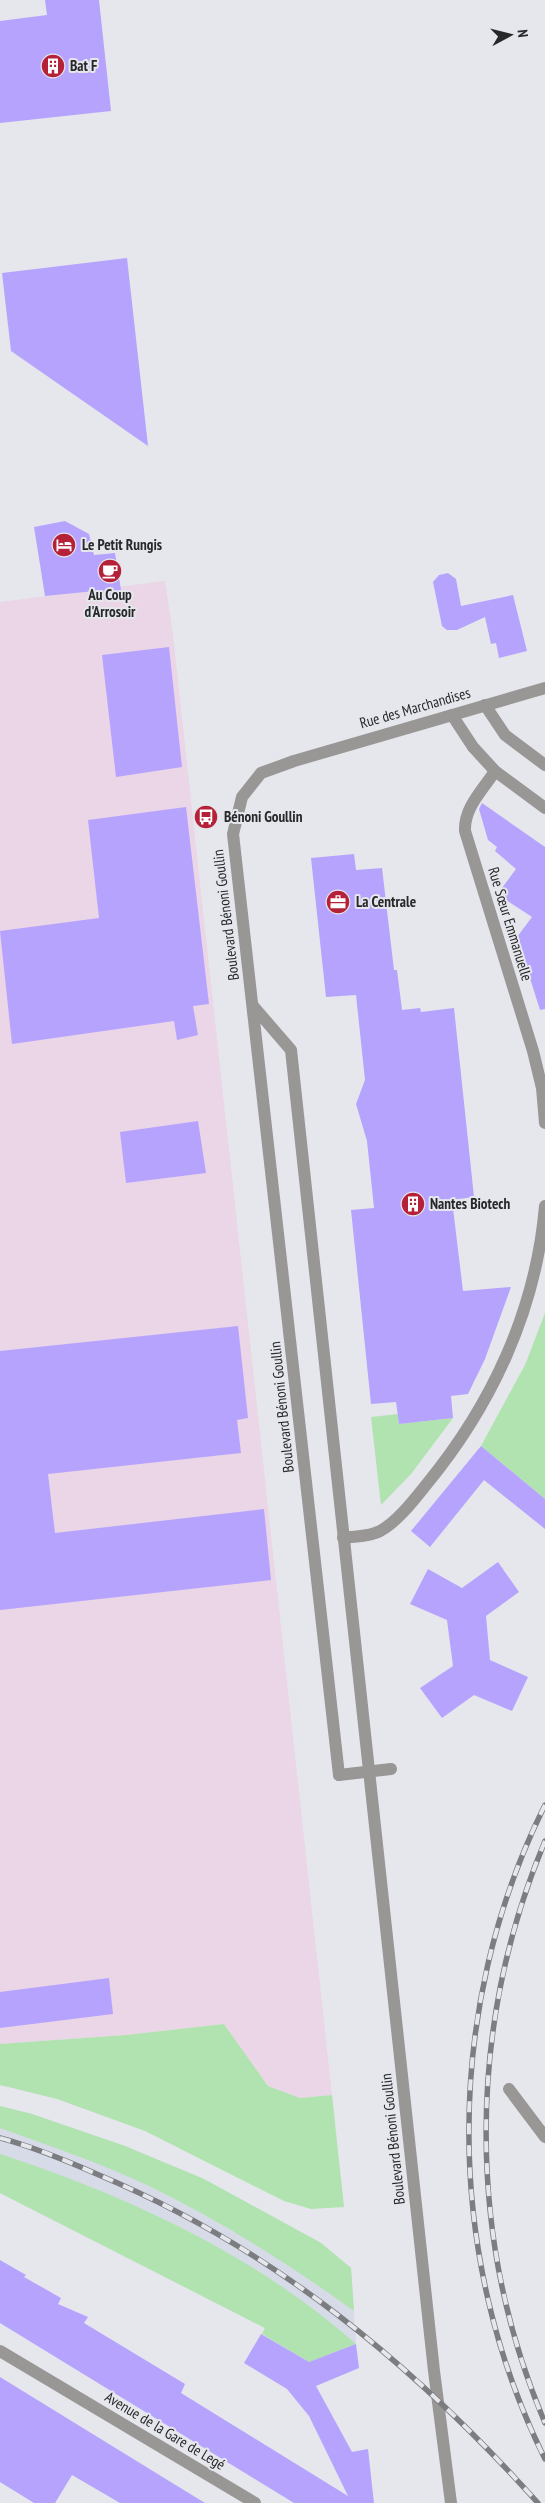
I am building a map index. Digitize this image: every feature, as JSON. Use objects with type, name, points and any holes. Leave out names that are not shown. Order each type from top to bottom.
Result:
[{"type":"street","name":"Rue des Marchandises","points":[[294,760],[545,688]]},
{"type":"street","points":[[485,705],[505,735],[545,765]]},
{"type":"street","points":[[452,714],[473,747],[495,771],[545,808]]},
{"type":"street","name":"Boulevard Bénoni Goullin","points":[[294,760],[261,773],[246,791],[242,797],[233,834],[339,1775],[391,1769]]},
{"type":"street","name":"Rue Sœur Emmanuelle","points":[[495,771],[473,801],[465,820],[465,830],[533,1051],[542,1088],[545,1123]]},
{"type":"street","name":"Boulevard Bénoni Goullin","points":[[253,1006],[291,1050],[368,1772],[439,2416],[451,2503]]},
{"type":"street","points":[[343,1538],[380,1532],[396,1518],[435,1474],[475,1420],[502,1368],[526,1306],[536,1268],[545,1206]]},
{"type":"street","points":[[509,2089],[545,2137]]},
{"type":"street","name":"Avenue de la Gare de Legé","points":[[0,2351],[255,2503]]},
{"type":"shaded area","points":[[165,581],[173,635],[332,2095],[300,2098],[268,2086],[224,2024],[126,2035],[0,2044],[0,602]]},
{"type":"shaded area","points":[[0,2106],[32,2114],[125,2146],[204,2179],[321,2243],[351,2268],[356,2344],[309,2362],[262,2334],[265,2328],[0,2193]]},
{"type":"green space","points":[[545,1313],[545,1499],[481,1446],[525,1365]]},
{"type":"green space","points":[[398,1414],[399,1424],[453,1418],[411,1474],[381,1505],[371,1417]]},
{"type":"green space","points":[[224,2024],[268,2086],[300,2098],[332,2095],[344,2207],[311,2209],[284,2201],[145,2131],[57,2099],[0,2085],[0,2044],[126,2035]]},
{"type":"green space","points":[[0,2106],[32,2114],[125,2146],[204,2179],[321,2243],[351,2268],[354,2311],[254,2244],[176,2199],[75,2155],[0,2128]]},
{"type":"green space","points":[[0,2154],[95,2189],[188,2231],[232,2255],[275,2282],[317,2312],[356,2344],[309,2362],[262,2334],[265,2328],[0,2193]]},
{"type":"building","name":"Bat F","points":[[45,0],[99,0],[111,111],[0,123],[0,21],[47,15]]},
{"type":"building","points":[[127,258],[148,446],[11,351],[2,273]]},
{"type":"building","points":[[65,521],[89,534],[94,555],[115,553],[122,596],[96,601],[95,591],[45,596],[34,527]]},
{"type":"building","points":[[448,573],[456,579],[461,606],[513,595],[527,651],[499,658],[496,643],[491,644],[485,617],[457,630],[447,630],[442,626],[433,582],[439,575]]},
{"type":"building","points":[[169,647],[182,767],[116,777],[102,655]]},
{"type":"building","points":[[482,803],[545,847],[545,1009],[540,1010],[517,937],[532,917],[506,900],[502,888],[516,869],[495,851],[497,847],[488,840],[479,809]]},
{"type":"building","points":[[186,807],[209,1004],[193,1006],[198,1035],[177,1040],[174,1021],[12,1044],[0,931],[99,918],[88,820]]},
{"type":"building","name":"Nantes Biotech","points":[[354,854],[356,870],[382,868],[394,970],[397,970],[402,1010],[420,1008],[421,1012],[454,1008],[474,1197],[452,1200],[463,1291],[511,1287],[485,1359],[468,1394],[451,1396],[453,1418],[399,1424],[396,1402],[371,1404],[351,1210],[374,1208],[367,1141],[356,1104],[365,1080],[356,995],[326,997],[311,858]]},
{"type":"building","points":[[198,1121],[206,1173],[126,1183],[120,1132]]},
{"type":"building","points":[[238,1326],[248,1418],[237,1420],[241,1453],[48,1474],[55,1533],[264,1509],[271,1580],[0,1610],[0,1351]]},
{"type":"building","points":[[481,1446],[545,1499],[545,1529],[484,1480],[430,1547],[411,1531]]},
{"type":"building","points":[[498,1562],[519,1592],[486,1616],[490,1660],[528,1677],[512,1711],[474,1695],[442,1718],[420,1688],[453,1666],[447,1620],[410,1604],[428,1569],[462,1588]]},
{"type":"building","points":[[109,1978],[113,2014],[0,2028],[0,1992]]},
{"type":"building","points":[[0,2260],[26,2275],[24,2277],[61,2298],[58,2304],[88,2317],[84,2323],[185,2384],[181,2393],[348,2496],[309,2416],[287,2389],[244,2363],[261,2334],[309,2362],[356,2344],[359,2368],[316,2386],[352,2452],[368,2449],[374,2503],[294,2503],[0,2323]]},
{"type":"building","points":[[0,2377],[205,2503],[120,2503],[72,2475],[55,2503],[34,2503],[0,2482]]},
{"type":"railway","points":[[545,1805],[512,1884],[488,1965],[474,2048],[469,2132],[474,2216],[488,2300],[512,2381],[545,2459]]},
{"type":"railway","points":[[545,1841],[519,1912],[501,1984],[490,2058],[486,2132],[490,2206],[501,2280],[519,2352],[545,2423]]},
{"type":"railway","points":[[0,2138],[63,2160],[163,2204],[281,2274],[337,2314],[390,2357],[441,2403],[538,2503]]},
{"type":"place","name":"Bat F","points":[[53,66]]},
{"type":"place","name":"Le Petit Rungis","points":[[64,545]]},
{"type":"place","name":"Au Coup d'Arrosoir","points":[[110,571]]},
{"type":"place","name":"Bénoni Goullin","points":[[206,817]]},
{"type":"place","name":"La Centrale","points":[[338,902]]},
{"type":"place","name":"Nantes Biotech","points":[[413,1204]]}]
